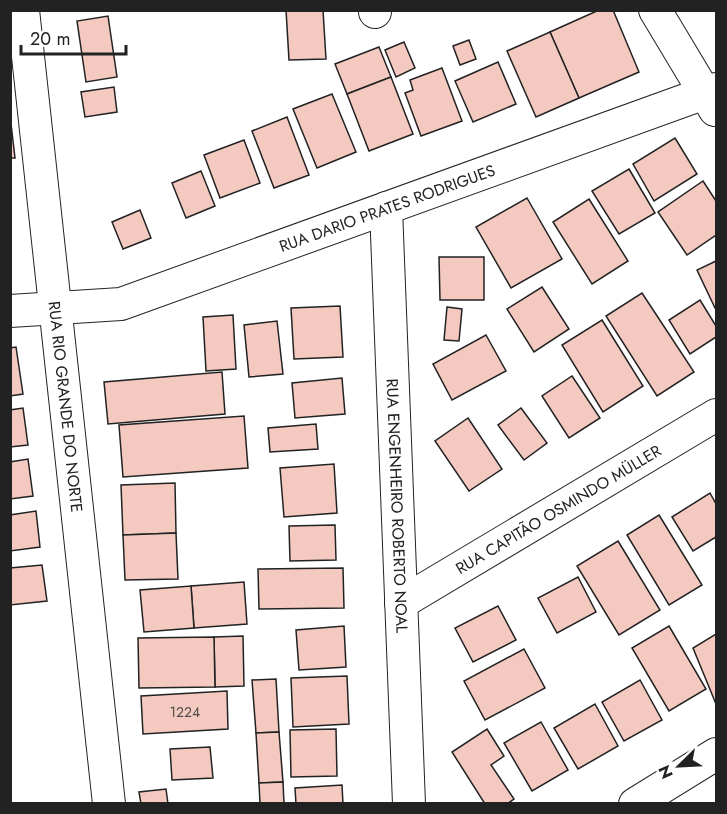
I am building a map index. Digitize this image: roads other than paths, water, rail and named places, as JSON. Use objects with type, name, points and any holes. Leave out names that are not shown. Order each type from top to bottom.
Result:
[{"type":"street","name":"RUA RIO GRANDE DO NORTE","points":[[23,10],[109,804]]},
{"type":"street","points":[[655,10],[713,98]]},
{"type":"street","name":"RUA DARIO PRATES RODRIGUES","points":[[10,312],[121,304],[387,208],[713,98]]},
{"type":"street","name":"RUA ENGENHEIRO ROBERTO NOAL","points":[[387,208],[409,804]]},
{"type":"street","name":"RUA CAPITÃO OSMINDO MÜLLER","points":[[401,603],[717,415]]},
{"type":"street","points":[[635,804],[717,754]]}]
